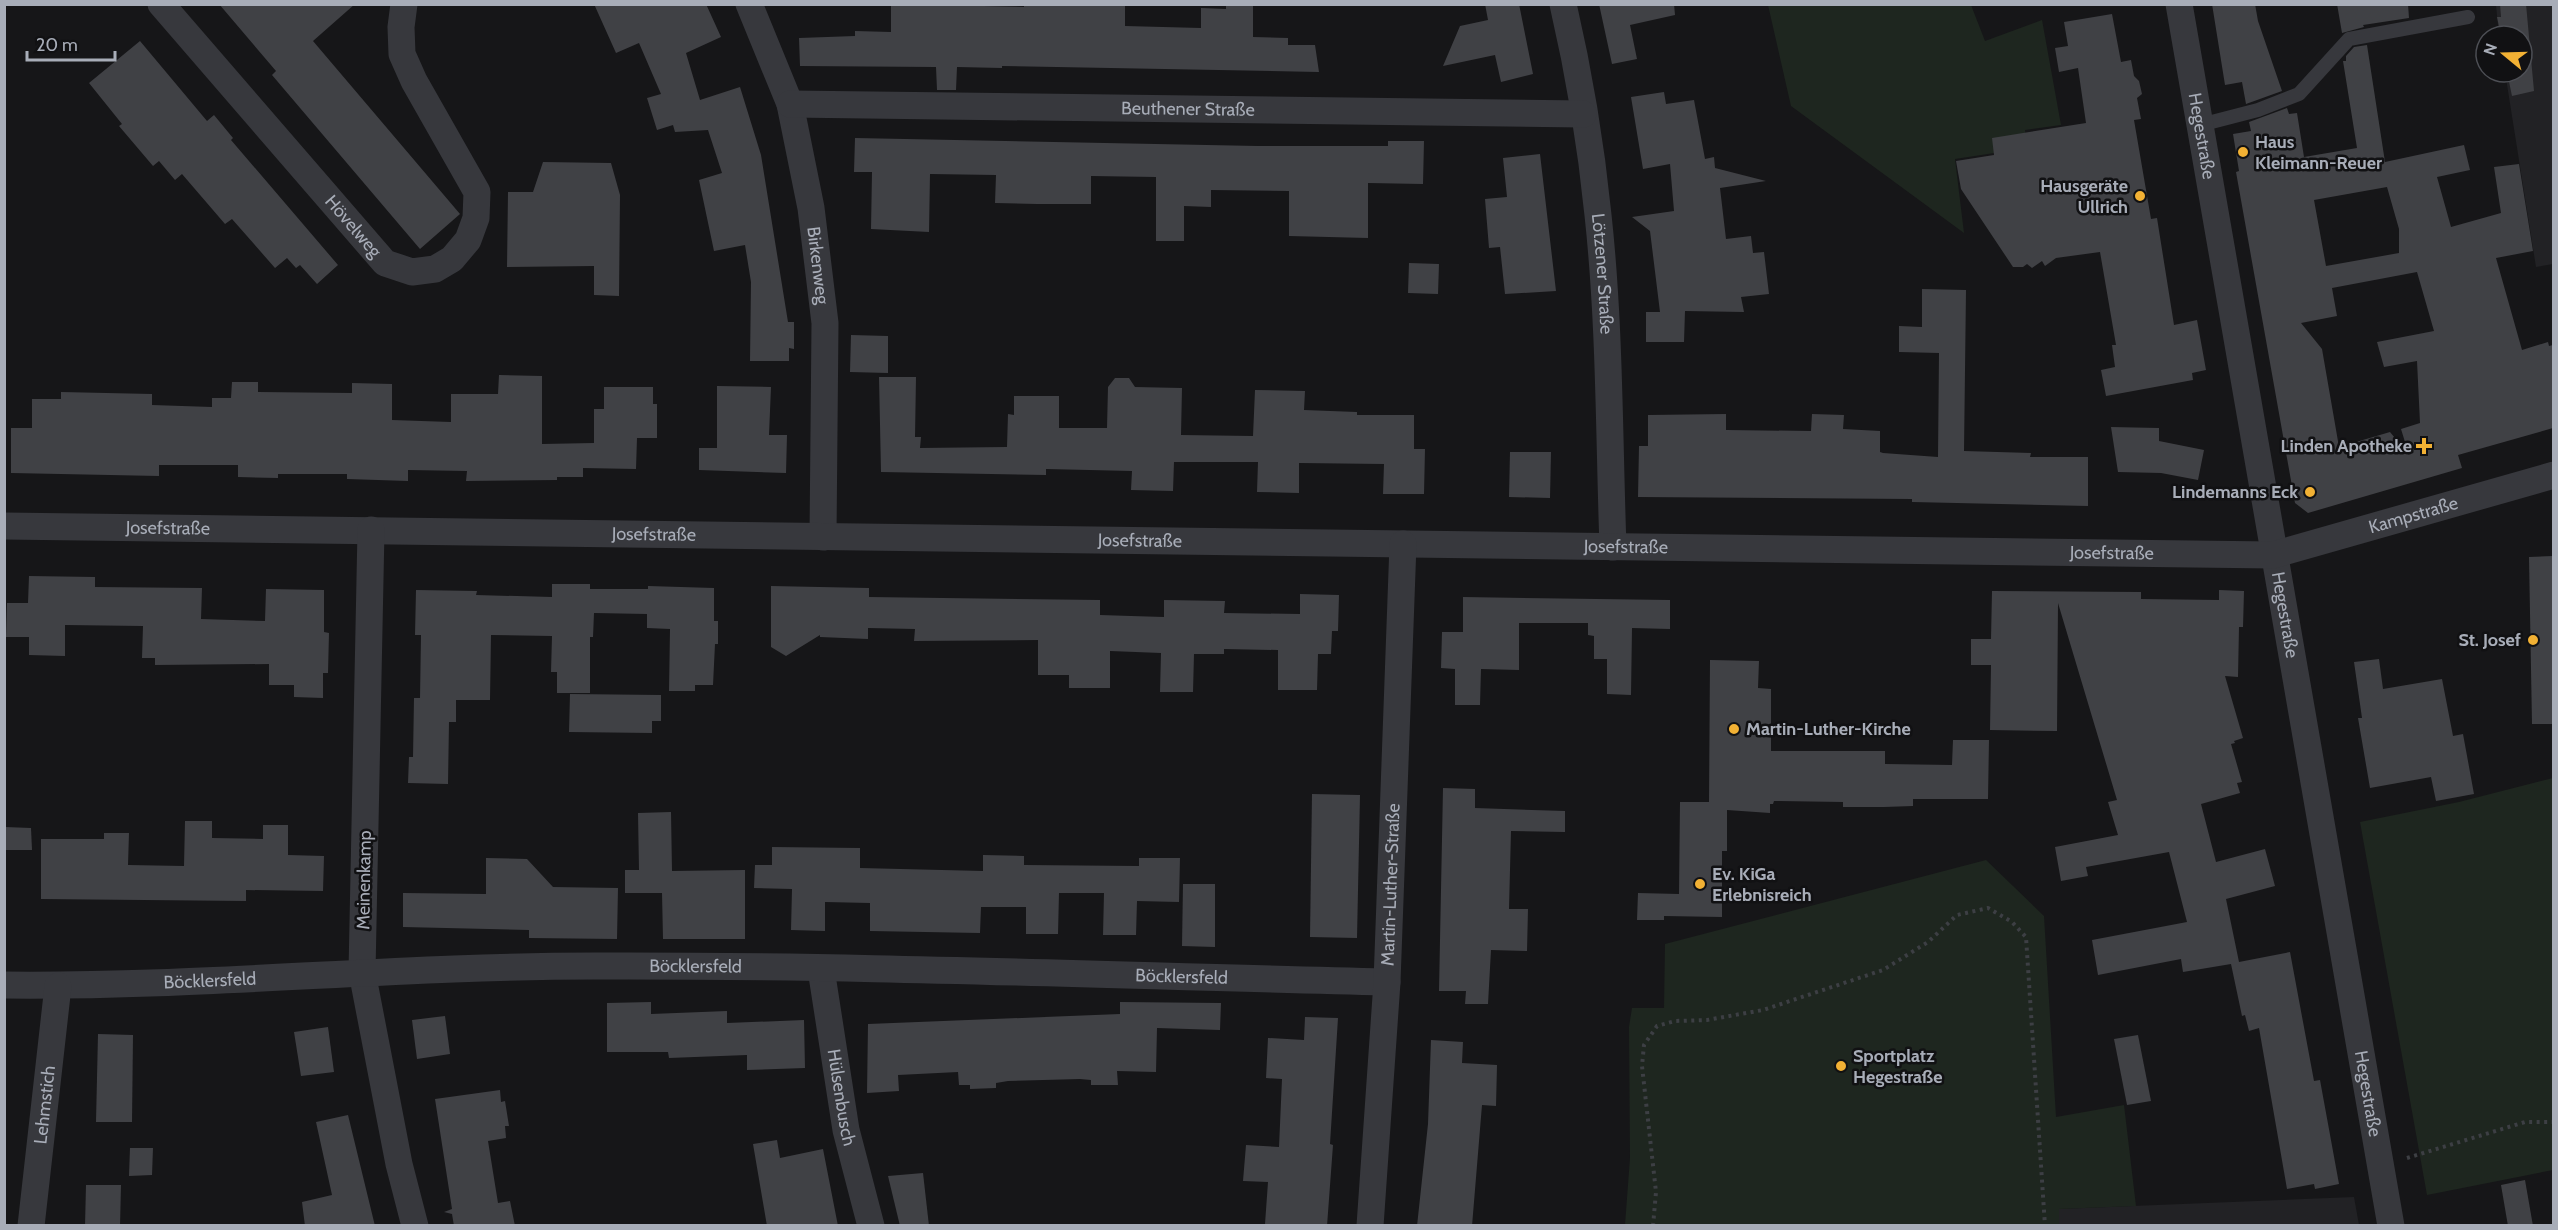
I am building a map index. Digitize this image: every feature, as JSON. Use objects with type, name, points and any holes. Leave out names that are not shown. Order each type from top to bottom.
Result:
[{"type":"street","name":"Hövelweg","points":[[161,4],[385,263],[412,272],[435,269],[452,259],[468,240],[476,218],[477,192],[414,81],[402,54],[401,27],[404,4]]},
{"type":"street","name":"Birkenweg","points":[[749,4],[790,104],[812,208],[825,322],[823,537]]},
{"type":"street","name":"Lötzener Straße","points":[[1563,4],[1599,217],[1613,548]]},
{"type":"street","name":"Hegestraße","points":[[2179,4],[2391,1226]]},
{"type":"street","name":"Beuthener Straße","points":[[790,104],[1583,114]]},
{"type":"street","name":"Kampstraße","points":[[2273,555],[2553,476]]},
{"type":"street","name":"Josefstraße","points":[[4,526],[2273,555]]},
{"type":"street","name":"Meinenkamp","points":[[371,530],[362,972],[399,1164],[415,1226]]},
{"type":"street","name":"Martin-Luther-Straße","points":[[1370,1226],[1387,982],[1403,544]]},
{"type":"street","name":"Böcklersfeld","points":[[4,985],[58,986],[362,972],[593,966],[1387,982]]},
{"type":"street","name":"Hülsenbusch","points":[[821,969],[846,1130],[871,1226]]},
{"type":"street","name":"Lehmstich","points":[[31,1226],[58,986]]},
{"type":"lane","points":[[2200,125],[2258,110],[2299,94],[2349,39],[2468,17]]},
{"type":"path","points":[[1653,1226],[1656,1192],[1642,1066],[1644,1045],[1657,1026],[1675,1021],[1707,1020],[1763,1010],[1882,970],[1928,942],[1957,915],[1988,908],[2012,922],[2026,937],[2045,1226]]},
{"type":"path","points":[[2380,1168],[2525,1122],[2553,1122]]},
{"type":"shaded area","points":[[1768,5],[1971,5],[1985,41],[2042,20],[2061,125],[2025,130],[2027,148],[1955,159],[1964,233],[1791,106]]},
{"type":"shaded area","points":[[2496,5],[2553,5],[2553,264],[2536,267],[2507,84],[2534,84],[2534,24],[2498,24]]},
{"type":"shaded area","points":[[2553,778],[2553,1170],[2427,1195],[2360,822],[2459,802]]},
{"type":"shaded area","name":"Sportplatz Hegestraße","points":[[1986,860],[2044,916],[2056,1117],[2124,1105],[2136,1206],[2059,1209],[2059,1226],[1625,1225],[1630,1158],[1629,1027],[1632,1008],[1664,1008],[1665,944]]},
{"type":"shaded area","points":[[2354,1197],[2359,1225],[2059,1225],[2058,1209]]},
{"type":"building","points":[[219,4],[355,4],[313,41],[460,214],[420,249],[272,75],[276,71]]},
{"type":"building","points":[[594,4],[706,4],[721,37],[686,53],[700,100],[740,87],[761,155],[788,322],[794,322],[794,349],[789,348],[789,361],[750,361],[751,282],[745,245],[714,251],[699,180],[722,173],[708,130],[675,132],[673,125],[657,130],[647,98],[661,94],[639,43],[616,53]]},
{"type":"building","points":[[891,4],[1024,7],[1024,4],[1125,4],[1125,26],[1201,28],[1201,8],[1226,9],[1226,4],[1253,4],[1253,37],[1288,38],[1288,45],[1315,45],[1319,72],[957,67],[956,90],[937,90],[936,67],[800,66],[799,38],[855,36],[855,31],[891,32]]},
{"type":"building","points":[[1485,4],[1519,4],[1533,74],[1501,82],[1495,55],[1443,66],[1460,26],[1488,20]]},
{"type":"building","points":[[1599,4],[1674,4],[1675,15],[1630,25],[1637,59],[1612,64]]},
{"type":"building","points":[[2212,4],[2255,4],[2258,21],[2282,91],[2246,104],[2242,82],[2225,85]]},
{"type":"building","points":[[2337,4],[2408,4],[2409,18],[2363,25],[2364,27],[2342,33]]},
{"type":"building","points":[[2500,4],[2526,4],[2528,24],[2498,24],[2497,17],[2501,17]]},
{"type":"building","points":[[2112,14],[2121,62],[2131,60],[2134,76],[2139,81],[2142,94],[2137,98],[2141,119],[2134,120],[2151,219],[2157,218],[2174,325],[2197,320],[2206,370],[2192,373],[2193,380],[2106,396],[2101,370],[2115,367],[2112,345],[2116,345],[2100,252],[2056,258],[2045,266],[2042,261],[2032,268],[2027,264],[2023,267],[2013,267],[1961,189],[1956,161],[1994,155],[1992,138],[2086,123],[2078,68],[2059,72],[2055,48],[2068,46],[2064,22]]},
{"type":"building","points":[[140,41],[207,121],[214,115],[233,138],[231,140],[338,265],[317,284],[300,265],[296,268],[287,258],[275,268],[232,219],[225,224],[182,174],[175,180],[159,161],[153,166],[119,126],[122,124],[89,83]]},
{"type":"building","points":[[2367,45],[2385,162],[2464,145],[2470,170],[2437,177],[2451,227],[2501,213],[2494,167],[2519,164],[2533,251],[2496,258],[2522,350],[2548,342],[2549,346],[2553,345],[2553,428],[2458,455],[2462,468],[2308,513],[2295,503],[2236,172],[2239,171],[2233,134],[2251,131],[2249,122],[2287,108],[2289,114],[2297,113],[2304,157],[2357,148],[2343,61],[2346,61],[2346,56],[2354,47]],"holes":[[[2387,187],[2399,229],[2399,253],[2326,266],[2314,200]],[[2417,272],[2434,331],[2377,342],[2384,367],[2417,361],[2420,423],[2401,429],[2409,455],[2390,432],[2339,447],[2322,349],[2301,323],[2337,316],[2332,288]]]},
{"type":"building","points":[[2510,84],[2533,84],[2534,91],[2512,96]]},
{"type":"building","points":[[1664,92],[1666,104],[1694,100],[1705,159],[1714,157],[1715,168],[1766,181],[1720,188],[1726,239],[1751,236],[1753,253],[1764,252],[1769,294],[1741,297],[1744,312],[1685,311],[1684,342],[1646,342],[1646,312],[1660,312],[1650,231],[1632,217],[1674,211],[1670,164],[1643,169],[1631,97]]},
{"type":"building","points":[[855,138],[1258,146],[1388,146],[1388,141],[1424,141],[1423,184],[1368,183],[1368,238],[1289,236],[1289,191],[1211,190],[1211,207],[1184,206],[1184,241],[1156,241],[1156,177],[1091,176],[1091,204],[1037,204],[995,203],[996,175],[930,174],[929,232],[871,229],[872,172],[854,172]]},
{"type":"building","points":[[1540,154],[1556,291],[1505,294],[1500,247],[1489,248],[1485,199],[1507,197],[1503,158]]},
{"type":"building","points":[[543,162],[611,163],[620,195],[619,296],[594,295],[594,266],[507,267],[508,192],[533,192]]},
{"type":"building","points":[[1409,263],[1439,264],[1438,294],[1408,293]]},
{"type":"building","points":[[1922,289],[1966,290],[1964,451],[2031,453],[2030,457],[2088,457],[2088,506],[1912,502],[1912,499],[1638,497],[1639,446],[1648,446],[1648,415],[1726,414],[1726,430],[1811,431],[1812,414],[1844,415],[1843,429],[1880,431],[1880,452],[1938,457],[1939,353],[1899,352],[1899,326],[1922,327]]},
{"type":"building","points":[[851,335],[888,336],[888,373],[850,372]]},
{"type":"building","points":[[499,375],[542,376],[542,444],[594,443],[594,409],[604,409],[604,387],[653,387],[653,404],[657,404],[657,438],[637,438],[636,469],[583,468],[583,477],[557,477],[557,480],[466,481],[467,471],[408,470],[408,481],[347,479],[347,474],[278,474],[278,478],[238,477],[238,465],[159,465],[159,476],[11,473],[11,428],[32,428],[32,399],[61,399],[61,392],[152,394],[152,405],[212,407],[212,398],[231,398],[232,382],[258,382],[258,392],[352,393],[352,383],[392,384],[392,420],[451,422],[451,394],[498,394]]},
{"type":"building","points":[[879,377],[916,377],[915,437],[921,437],[920,448],[1007,447],[1008,414],[1014,415],[1014,396],[1059,396],[1059,428],[1107,428],[1108,387],[1115,378],[1129,378],[1135,387],[1182,388],[1181,435],[1253,436],[1255,390],[1305,391],[1304,410],[1357,412],[1357,415],[1414,415],[1414,449],[1425,449],[1424,494],[1383,494],[1384,464],[1299,463],[1299,493],[1257,492],[1258,462],[1174,462],[1173,491],[1131,490],[1132,471],[1046,469],[1046,475],[881,472]]},
{"type":"building","points":[[717,386],[771,387],[769,435],[787,435],[786,473],[699,470],[699,448],[717,448]]},
{"type":"building","points":[[2111,427],[2159,428],[2159,441],[2204,450],[2198,480],[2161,473],[2118,472]]},
{"type":"building","points":[[1510,452],[1551,452],[1550,498],[1509,497]]},
{"type":"building","name":"St. Josef","points":[[2553,556],[2553,724],[2532,724],[2529,557]]},
{"type":"building","points":[[29,576],[95,577],[95,587],[202,588],[201,619],[265,621],[266,589],[324,590],[324,632],[329,633],[328,673],[323,673],[323,698],[294,697],[294,685],[269,685],[269,664],[155,665],[155,658],[142,658],[143,626],[65,625],[65,656],[29,655],[29,637],[6,637],[7,603],[28,603]]},
{"type":"building","points":[[552,584],[590,584],[590,589],[648,589],[648,586],[714,588],[714,621],[718,621],[718,644],[715,644],[713,685],[695,685],[695,691],[669,691],[670,629],[647,628],[647,614],[594,613],[593,637],[590,637],[590,693],[557,693],[557,672],[551,672],[552,636],[491,635],[490,700],[456,700],[456,722],[449,722],[448,784],[408,783],[409,757],[413,757],[414,698],[420,698],[421,635],[415,635],[416,590],[477,591],[476,595],[552,597]]},
{"type":"building","points":[[771,586],[869,588],[869,597],[1100,600],[1100,615],[1164,617],[1164,600],[1225,601],[1224,613],[1300,614],[1300,594],[1339,595],[1338,631],[1332,631],[1331,654],[1318,654],[1317,690],[1278,690],[1278,650],[1224,649],[1224,654],[1194,654],[1193,692],[1160,692],[1161,653],[1110,651],[1110,688],[1069,688],[1069,675],[1038,675],[1038,640],[914,641],[915,629],[868,628],[868,639],[820,637],[820,635],[786,656],[771,647]]},
{"type":"building","points":[[2219,590],[2244,591],[2243,627],[2239,627],[2238,677],[2225,676],[2243,738],[2231,744],[2242,782],[2237,783],[2240,793],[2201,804],[2216,862],[2265,849],[2275,886],[2226,899],[2239,962],[2290,952],[2314,1081],[2320,1080],[2339,1184],[2315,1189],[2314,1184],[2287,1189],[2259,1028],[2249,1031],[2245,1015],[2242,1016],[2231,964],[2183,972],[2181,959],[2098,975],[2092,940],[2187,922],[2169,852],[2086,867],[2088,876],[2061,881],[2055,847],[2118,835],[2108,802],[2117,800],[2058,603],[2057,731],[1990,730],[1991,665],[1971,665],[1971,639],[1991,639],[1992,591],[2141,592],[2141,599],[2219,600]]},
{"type":"building","points":[[1463,597],[1670,600],[1670,629],[1632,628],[1631,695],[1607,694],[1607,659],[1594,659],[1594,636],[1588,635],[1588,623],[1519,623],[1519,670],[1481,669],[1480,705],[1455,705],[1455,669],[1441,668],[1442,632],[1463,632]]},
{"type":"building","points":[[2379,659],[2383,689],[2442,679],[2453,736],[2463,734],[2474,794],[2436,801],[2431,777],[2370,788],[2358,718],[2362,718],[2354,662]]},
{"type":"building","points":[[1710,660],[1759,661],[1758,688],[1771,689],[1771,751],[1885,751],[1885,764],[1952,765],[1953,740],[1989,740],[1988,799],[1913,799],[1913,806],[1884,807],[1843,807],[1843,802],[1774,801],[1770,804],[1770,813],[1727,810],[1727,851],[1722,851],[1722,917],[1664,916],[1664,920],[1637,920],[1638,893],[1679,894],[1680,802],[1709,802]]},
{"type":"building","points":[[570,694],[661,695],[661,721],[652,721],[652,733],[569,732]]},
{"type":"building","points":[[1443,788],[1475,789],[1475,808],[1565,811],[1565,832],[1511,831],[1509,909],[1528,909],[1527,951],[1491,950],[1488,1004],[1465,1004],[1466,991],[1439,991]]},
{"type":"building","points":[[1312,794],[1360,795],[1357,938],[1310,937]]},
{"type":"building","points":[[671,812],[672,871],[745,870],[745,939],[663,939],[662,893],[625,893],[625,870],[639,870],[638,813]]},
{"type":"building","points":[[185,821],[212,821],[212,838],[263,839],[263,825],[288,825],[288,855],[324,856],[323,891],[246,890],[246,901],[41,899],[41,839],[104,839],[104,833],[129,833],[128,865],[184,866]]},
{"type":"building","points":[[5,827],[31,828],[32,850],[5,850]]},
{"type":"building","points":[[772,847],[860,848],[860,868],[983,871],[983,855],[1024,856],[1024,865],[1139,866],[1139,858],[1180,858],[1179,902],[1137,901],[1136,935],[1103,935],[1104,893],[1059,893],[1058,934],[1026,934],[1026,907],[981,907],[980,933],[870,931],[870,903],[825,902],[825,931],[791,930],[792,889],[754,888],[755,865],[772,865]]},
{"type":"building","points":[[486,858],[527,859],[553,887],[618,888],[617,939],[529,938],[529,930],[403,927],[403,893],[486,894]]},
{"type":"building","points":[[1183,884],[1215,884],[1215,947],[1182,946]]},
{"type":"building","points":[[651,1002],[651,1014],[727,1011],[727,1023],[804,1020],[805,1068],[747,1070],[747,1055],[669,1058],[668,1052],[607,1052],[607,1003]]},
{"type":"building","points":[[1120,1002],[1221,1003],[1220,1030],[1157,1028],[1156,1072],[1117,1071],[1118,1085],[1091,1085],[1091,1080],[1080,1079],[1008,1081],[996,1083],[996,1088],[970,1089],[970,1085],[959,1085],[958,1072],[898,1075],[899,1091],[867,1093],[868,1024],[1120,1014]]},
{"type":"building","points":[[445,1016],[450,1054],[417,1059],[412,1020]]},
{"type":"building","points":[[1305,1017],[1338,1018],[1327,1226],[1265,1224],[1268,1182],[1243,1181],[1246,1145],[1279,1147],[1282,1079],[1266,1078],[1268,1038],[1304,1040]]},
{"type":"building","points":[[328,1027],[334,1072],[301,1076],[294,1032]]},
{"type":"building","points":[[98,1034],[133,1035],[132,1122],[96,1122]]},
{"type":"building","points":[[2138,1035],[2151,1101],[2127,1105],[2114,1039]]},
{"type":"building","points":[[1431,1040],[1463,1042],[1462,1063],[1497,1065],[1496,1106],[1482,1105],[1472,1226],[1417,1226],[1428,1124]]},
{"type":"building","points":[[500,1090],[501,1102],[505,1101],[509,1126],[505,1126],[506,1138],[488,1141],[498,1203],[510,1201],[515,1226],[454,1226],[452,1214],[444,1212],[452,1209],[435,1099]]},
{"type":"building","points":[[348,1115],[375,1226],[305,1226],[302,1202],[332,1195],[316,1122]]},
{"type":"building","points":[[777,1140],[780,1158],[823,1149],[838,1226],[767,1226],[753,1144]]},
{"type":"building","points":[[130,1148],[153,1148],[152,1175],[129,1176]]},
{"type":"building","points":[[923,1173],[929,1226],[900,1226],[888,1176]]},
{"type":"building","points":[[2525,1180],[2533,1226],[2508,1226],[2501,1185]]},
{"type":"building","points":[[86,1185],[121,1185],[120,1226],[85,1226]]},
{"type":"place","name":"Haus Kleimann-Reuer","points":[[2243,152]]},
{"type":"place","name":"Hausgeräte Ullrich","points":[[2140,196]]},
{"type":"place","name":"Linden Apotheke","points":[[2424,446]]},
{"type":"place","name":"Lindemanns Eck","points":[[2310,492]]},
{"type":"place","name":"St. Josef","points":[[2533,640]]},
{"type":"place","name":"Martin-Luther-Kirche","points":[[1734,729]]},
{"type":"place","name":"Ev. KiGa Erlebnisreich","points":[[1700,884]]},
{"type":"place","name":"Sportplatz Hegestraße","points":[[1841,1066]]}]
